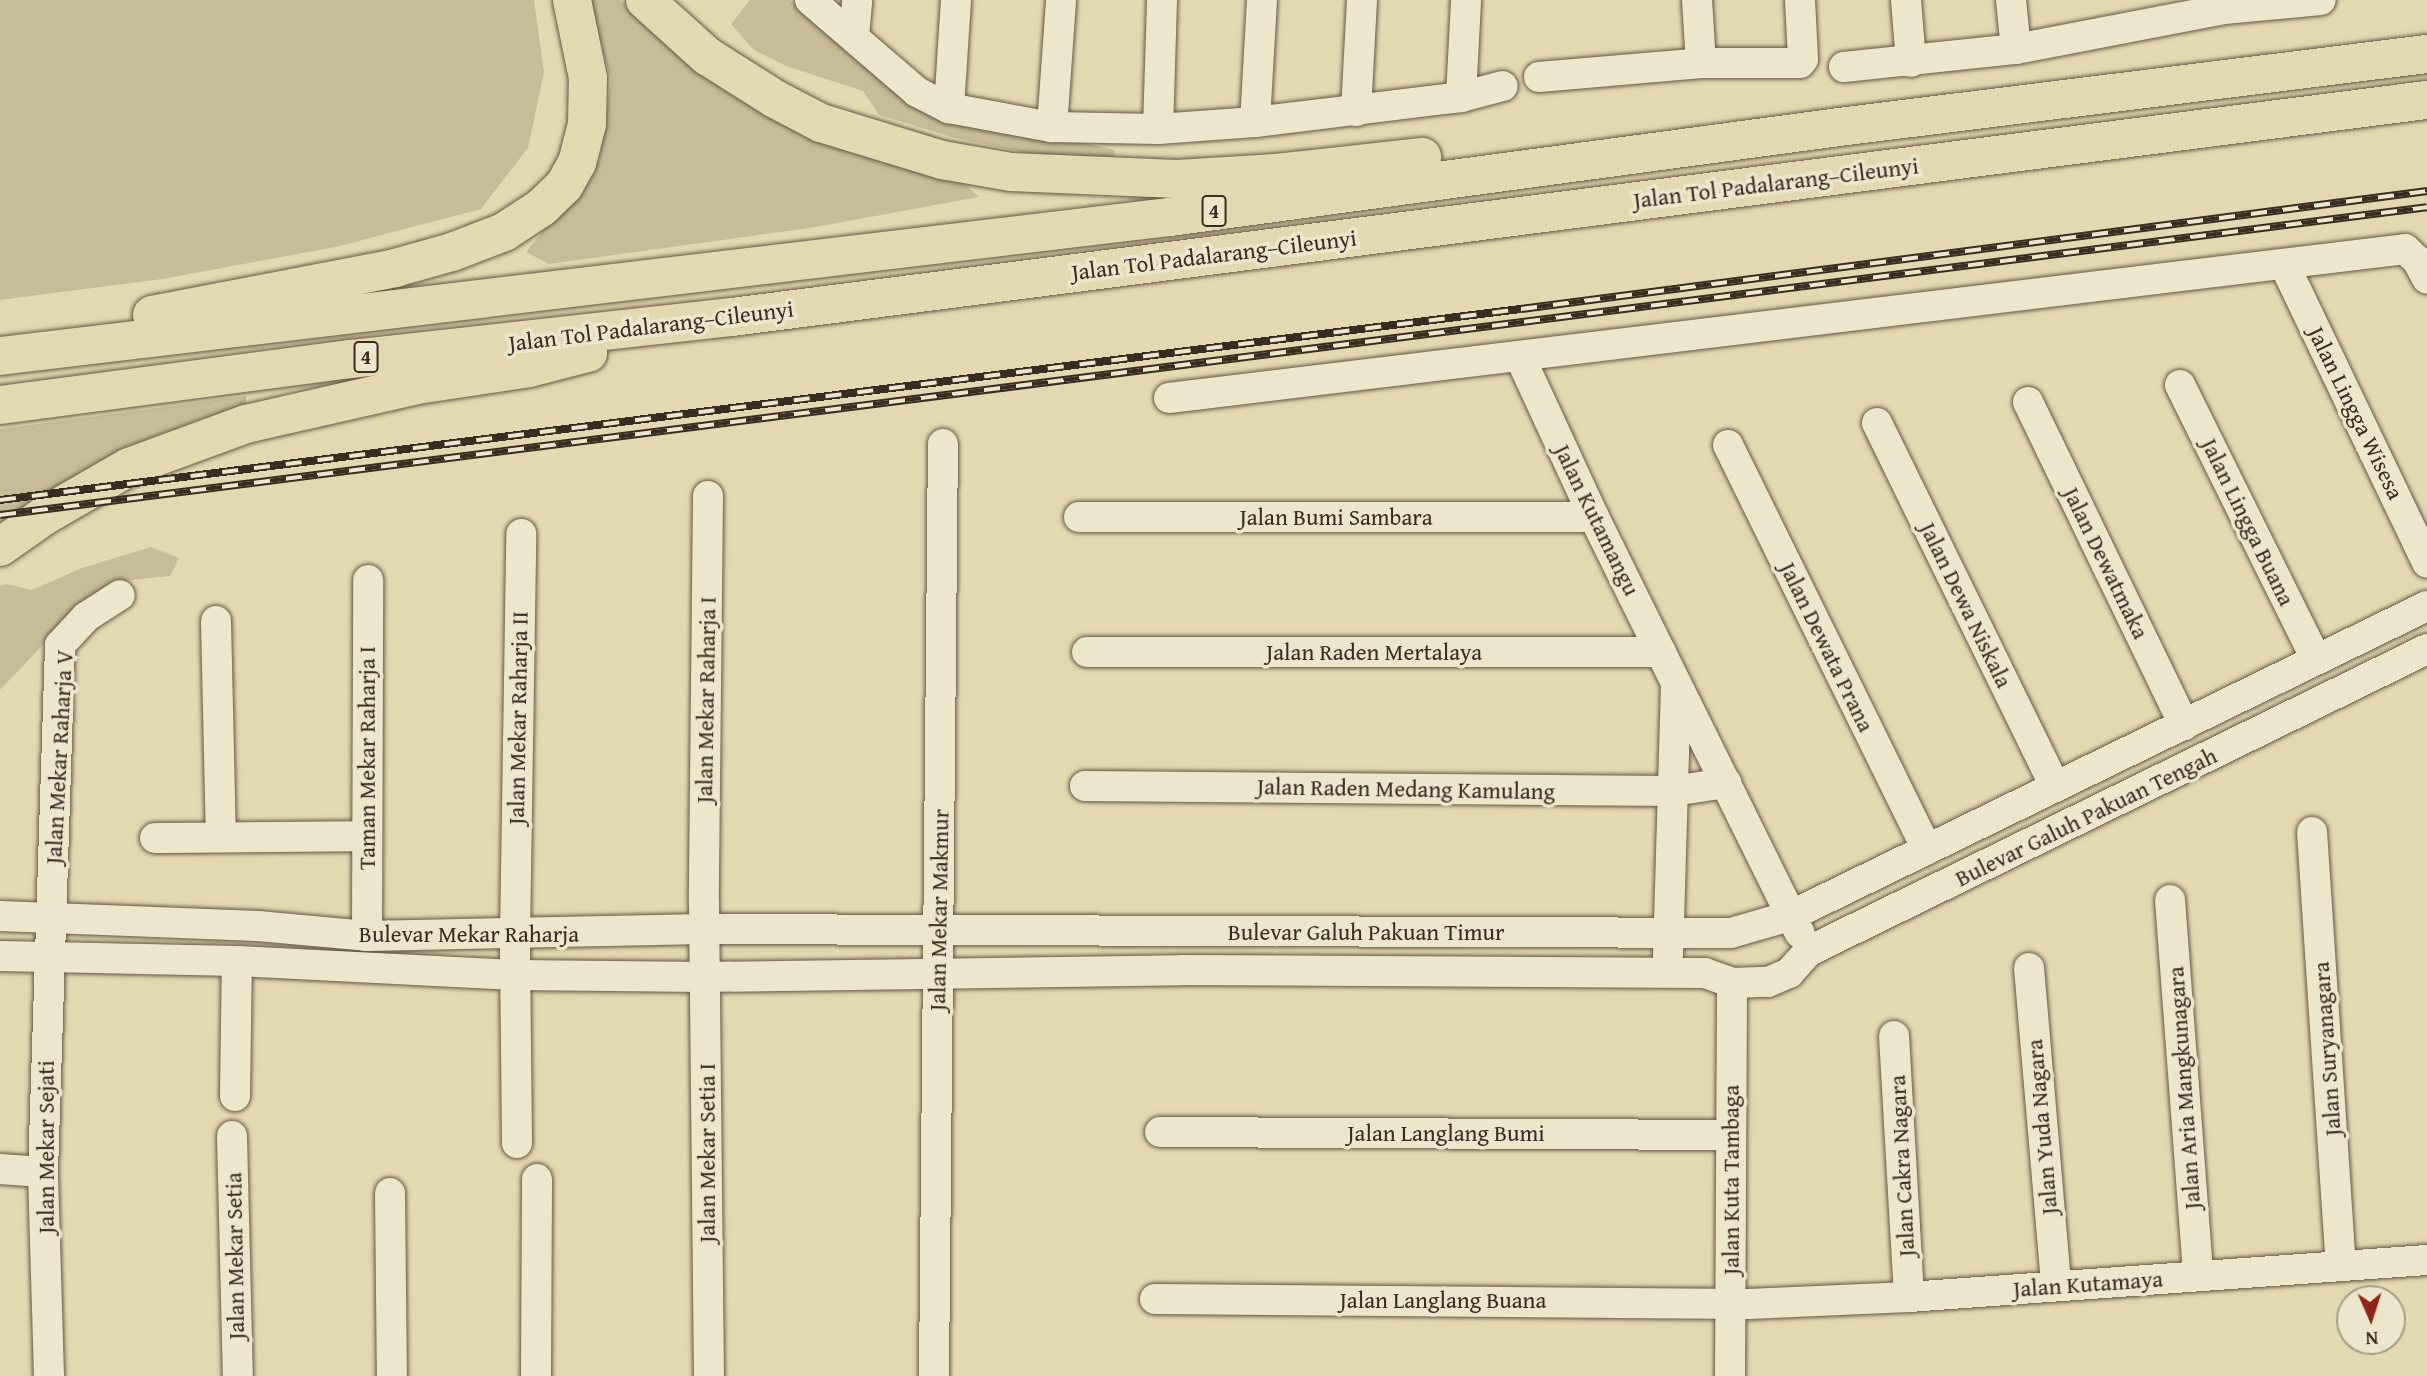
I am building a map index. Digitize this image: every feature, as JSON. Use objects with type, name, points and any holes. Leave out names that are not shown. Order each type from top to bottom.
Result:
[{"type":"highway","points":[[0,354],[130,320],[395,268],[474,246],[505,232],[542,206],[564,186],[583,147],[589,102],[588,78],[572,0]]},
{"type":"highway","points":[[645,0],[707,56],[775,99],[821,123],[942,160],[1011,172],[1177,179],[1276,173],[1590,139],[1847,126]]},
{"type":"highway","name":"Jalan Tol Padalarang–Cileunyi","points":[[0,354],[1156,219],[1847,126],[2427,54]]},
{"type":"highway","name":"Jalan Tol Padalarang–Cileunyi","points":[[0,405],[351,359],[732,317],[2427,100]]},
{"type":"highway","points":[[0,547],[44,516],[129,467],[246,424],[417,385],[529,368],[732,317]]},
{"type":"street","points":[[810,0],[917,92],[949,108],[1052,127],[1158,129],[1255,122],[1461,97],[1503,86]]},
{"type":"street","points":[[854,37],[857,0]]},
{"type":"street","points":[[949,108],[956,0]]},
{"type":"street","points":[[1052,127],[1061,0]]},
{"type":"street","points":[[1158,129],[1162,0]]},
{"type":"street","points":[[1255,122],[1262,0]]},
{"type":"street","points":[[1356,111],[1362,0]]},
{"type":"street","points":[[1461,97],[1466,0]]},
{"type":"street","points":[[1697,0],[1701,63]]},
{"type":"street","points":[[1539,77],[1701,63],[1802,62],[1800,0]]},
{"type":"street","points":[[1906,0],[1911,62]]},
{"type":"street","points":[[2011,0],[2016,50]]},
{"type":"street","points":[[1844,67],[2016,50],[2123,14],[2224,4],[2321,0]]},
{"type":"street","points":[[1169,398],[2405,249],[2417,260],[2427,279]]},
{"type":"street","name":"Jalan Lingga Wisesa","points":[[2284,264],[2427,562]]},
{"type":"street","name":"Jalan Kutamangu","points":[[1520,357],[1594,517],[1809,951]]},
{"type":"street","name":"Jalan Lingga Buana","points":[[2180,385],[2316,659]]},
{"type":"street","name":"Jalan Dewatmaka","points":[[2028,402],[2184,725]]},
{"type":"street","name":"Jalan Dewa Niskala","points":[[1877,423],[2055,787]]},
{"type":"street","name":"Jalan Mekar Makmur","points":[[934,1376],[943,444]]},
{"type":"street","name":"Jalan Dewata Prana","points":[[1728,444],[1927,850]]},
{"type":"street","name":"Jalan Mekar Raharja I","points":[[705,916],[708,496]]},
{"type":"street","name":"Jalan Bumi Sambara","points":[[1079,517],[1594,517]]},
{"type":"street","name":"Jalan Mekar Raharja II","points":[[517,1143],[515,936],[521,534]]},
{"type":"street","name":"Taman Mekar Raharja I","points":[[367,936],[368,580]]},
{"type":"street","name":"Jalan Mekar Raharja V","points":[[50,911],[60,645],[86,617],[120,595]]},
{"type":"street","name":"Bulevar Galuh Pakuan Tengah","points":[[1790,916],[2427,606]]},
{"type":"street","points":[[216,621],[220,836]]},
{"type":"street","name":"Bulevar Galuh Pakuan Tengah","points":[[1740,984],[1768,982],[1789,973],[1809,951],[2427,649]]},
{"type":"street","name":"Jalan Raden Mertalaya","points":[[1087,652],[1661,652]]},
{"type":"street","name":"Jalan Kutamangu","points":[[1667,974],[1676,683]]},
{"type":"street","points":[[2120,756],[2138,792]]},
{"type":"street","name":"Jalan Raden Medang Kamulang","points":[[1085,786],[1673,791],[1726,783]]},
{"type":"street","name":"Jalan Suryanagara","points":[[2312,832],[2342,1265]]},
{"type":"street","points":[[155,838],[366,836]]},
{"type":"street","name":"Jalan Aria Mangkunagara","points":[[2169,900],[2198,1276]]},
{"type":"street","name":"Bulevar Mekar Raharja","points":[[0,916],[50,911],[367,936],[515,936],[705,916],[939,931]]},
{"type":"street","name":"Jalan Mekar Sejati","points":[[49,1376],[43,1172],[50,911]]},
{"type":"street","name":"Jalan Mekar Setia I","points":[[705,916],[709,1376]]},
{"type":"street","name":"Bulevar Galuh Pakuan Timur","points":[[939,931],[1668,935],[1731,933],[1790,916]]},
{"type":"street","points":[[1182,931],[1182,970]]},
{"type":"street","name":"Bulevar Mekar Raharja","points":[[0,956],[237,961],[516,975],[706,977],[939,972]]},
{"type":"street","points":[[235,1096],[237,961]]},
{"type":"street","name":"Jalan Yuda Nagara","points":[[2029,968],[2056,1286]]},
{"type":"street","name":"Bulevar Galuh Pakuan Timur","points":[[939,972],[1182,970],[1705,973],[1740,984]]},
{"type":"street","name":"Jalan Kuta Tambaga","points":[[1740,984],[1731,1135],[1739,1303],[1748,1376]]},
{"type":"street","name":"Jalan Kuta Tambaga","points":[[1730,1376],[1739,1303],[1740,984]]},
{"type":"street","name":"Jalan Cakra Nagara","points":[[1894,1036],[1909,1297]]},
{"type":"street","name":"Jalan Langlang Bumi","points":[[1160,1132],[1731,1135]]},
{"type":"street","name":"Jalan Mekar Setia","points":[[232,1136],[238,1376]]},
{"type":"street","points":[[0,1169],[43,1172]]},
{"type":"street","points":[[536,1376],[537,1179]]},
{"type":"street","points":[[390,1193],[392,1376]]},
{"type":"street","name":"Jalan Kutamaya","points":[[1739,1303],[1909,1297],[2427,1260]]},
{"type":"street","name":"Jalan Langlang Buana","points":[[1155,1298],[1739,1303]]},
{"type":"shaded area","points":[[0,0],[534,0],[544,72],[528,148],[481,209],[336,247],[162,279],[0,300]]},
{"type":"shaded area","points":[[589,0],[620,0],[684,59],[952,173],[979,197],[810,228],[549,264],[526,252],[599,162],[611,80]]},
{"type":"shaded area","points":[[750,0],[790,0],[877,69],[1026,129],[1115,150],[1114,164],[1056,159],[955,138],[879,115],[863,91],[786,66],[754,50],[731,24]]},
{"type":"shaded area","points":[[246,396],[246,404],[160,434],[75,476],[0,533],[0,429]]},
{"type":"shaded area","points":[[151,547],[179,558],[170,576],[112,582],[58,629],[0,690],[0,586],[6,584],[32,590],[82,568]]},
{"type":"railway","points":[[0,500],[1521,309],[2427,191]]},
{"type":"railway","points":[[0,515],[2427,207]]}]
